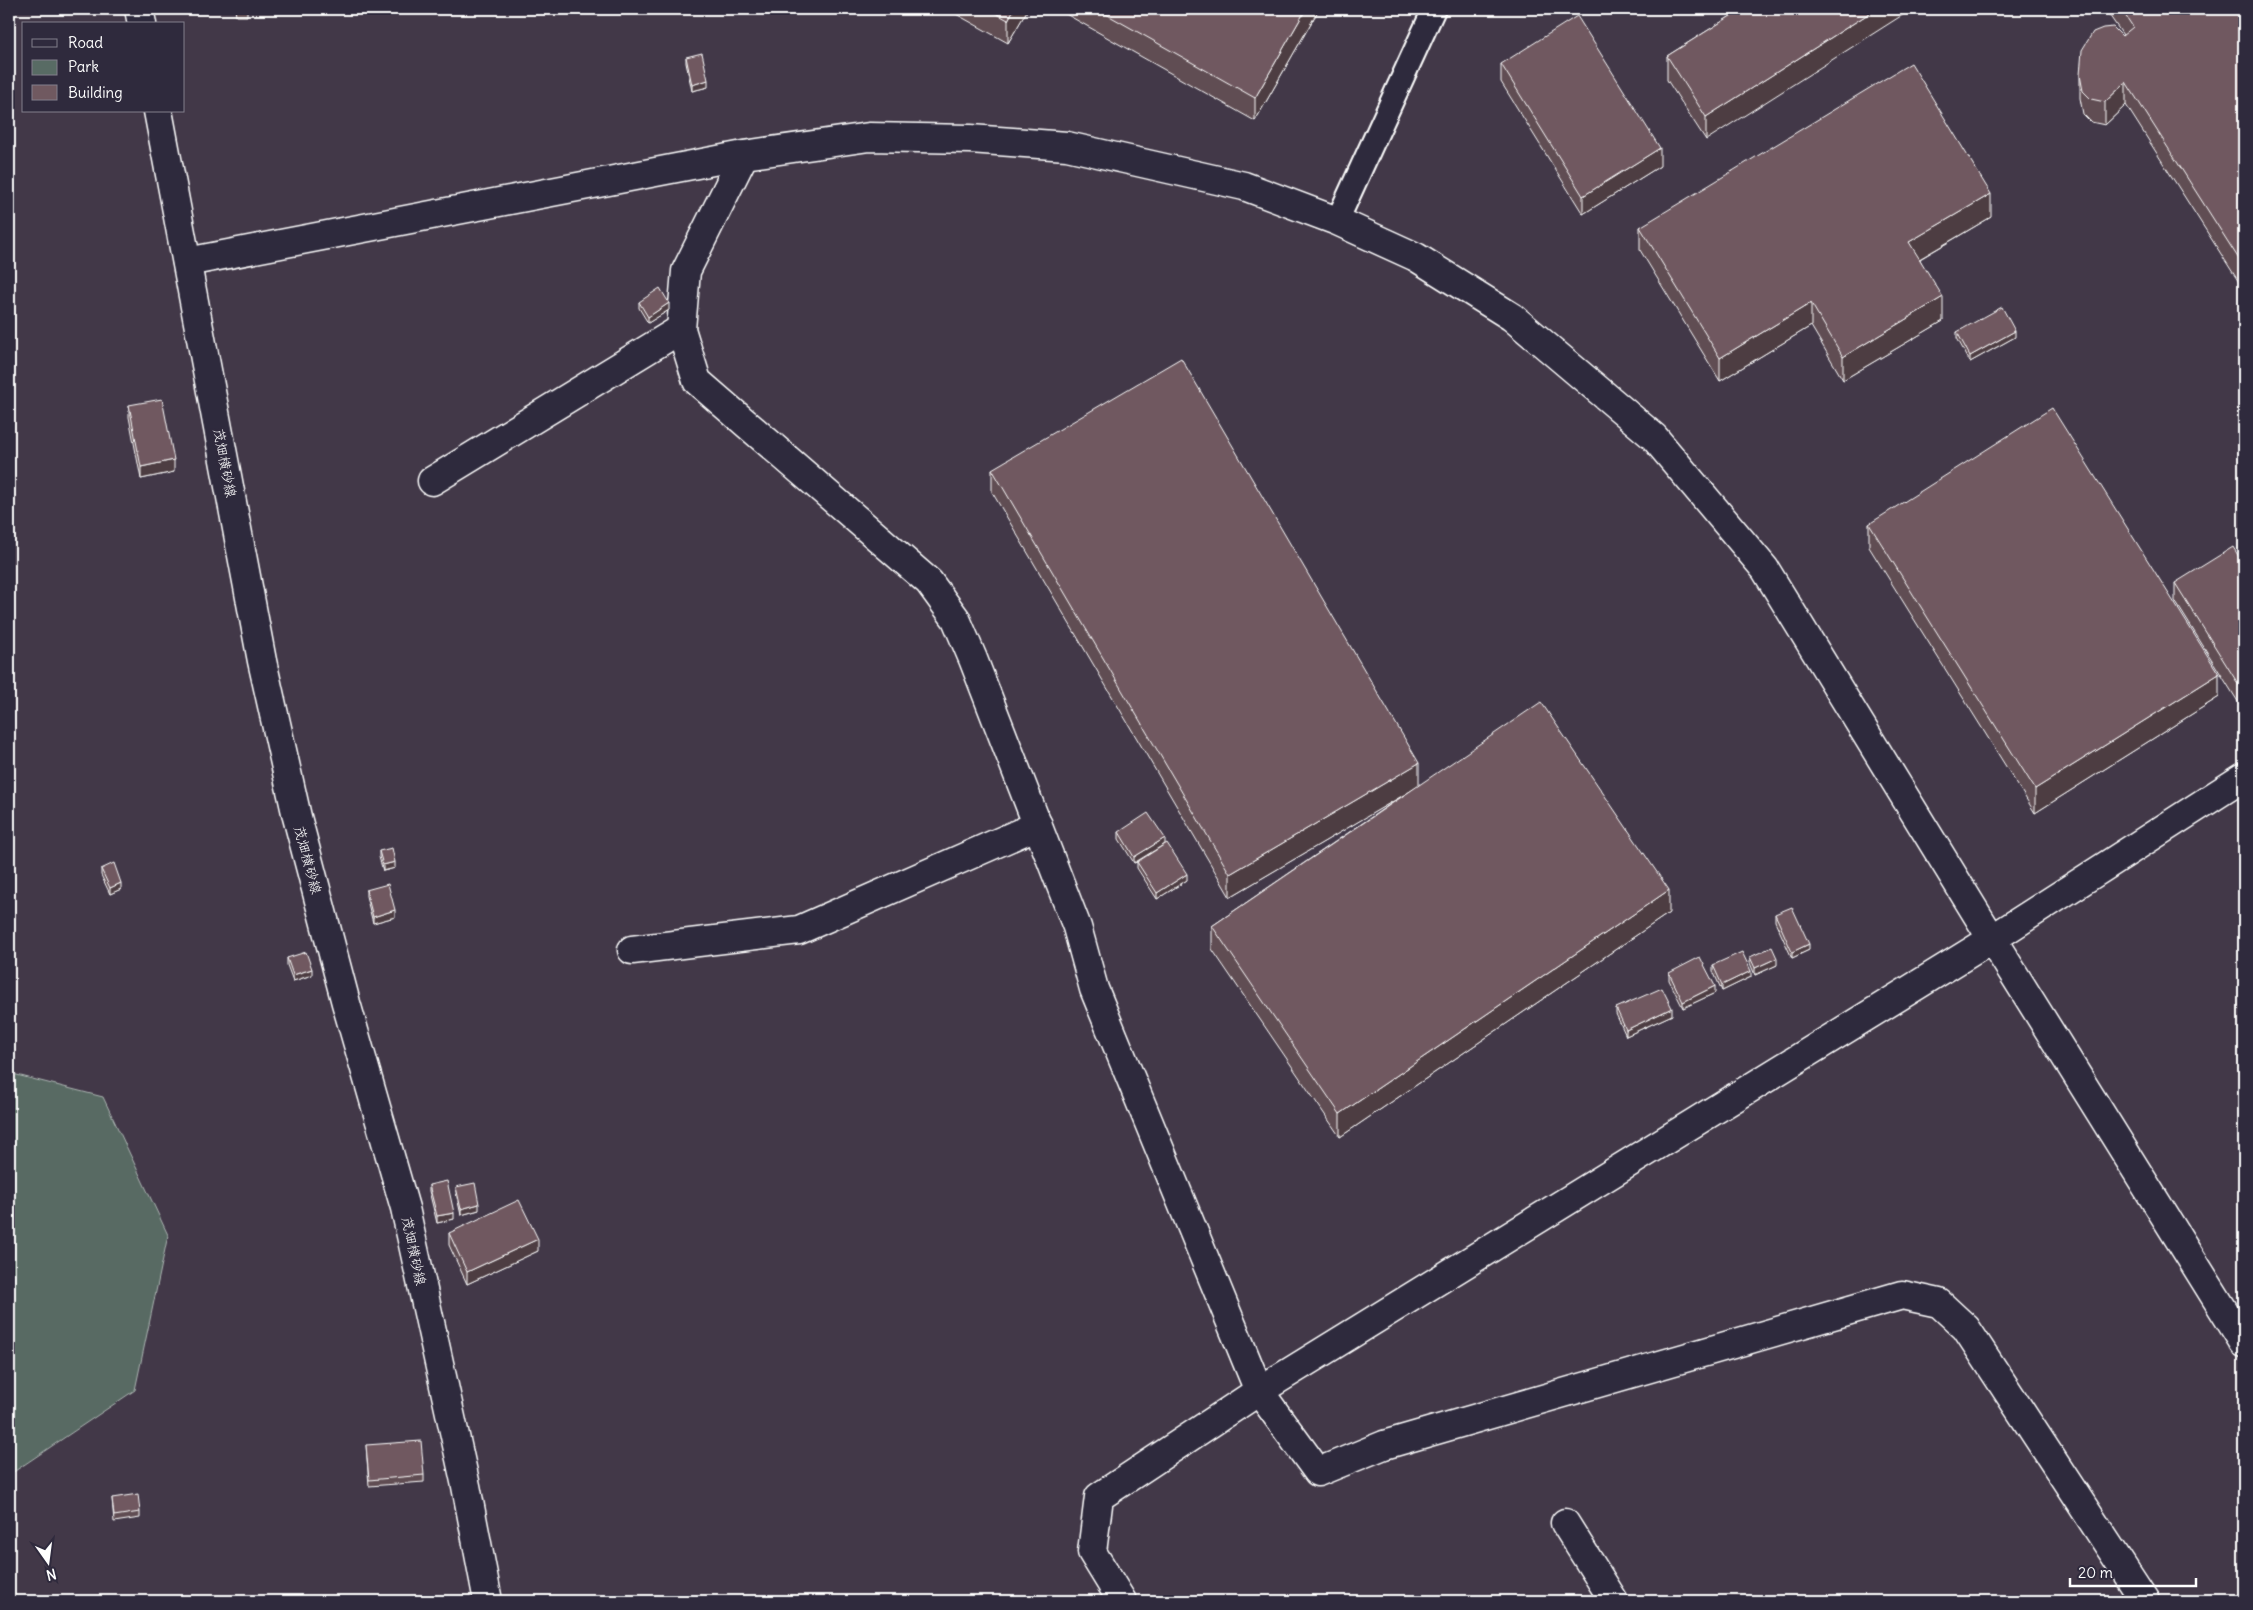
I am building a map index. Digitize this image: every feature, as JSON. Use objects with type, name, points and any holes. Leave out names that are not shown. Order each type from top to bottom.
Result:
[{"type":"street","points":[[139,9],[142,22]]},
{"type":"street","name":"茂畑横砂線","points":[[158,112],[266,680],[297,817],[346,1003],[405,1208],[466,1486],[488,1601]]},
{"type":"street","points":[[187,262],[744,155],[869,137],[970,139],[1067,146],[1244,186],[1337,221],[1416,257],[1512,317],[1654,437],[1765,570],[2244,1343]]},
{"type":"street","points":[[744,155],[686,271],[681,329],[697,381],[929,582],[956,619],[1077,927],[1094,990],[1259,1391],[1318,1472],[1384,1445],[1902,1295],[1939,1303],[1966,1328],[2145,1601]]},
{"type":"street","points":[[432,481],[681,329]]},
{"type":"street","points":[[1122,1601],[1092,1552],[1099,1497],[1259,1391],[1992,938],[2244,777]]},
{"type":"street","points":[[632,950],[798,930],[1038,825]]},
{"type":"street","points":[[1565,1523],[1614,1601]]},
{"type":"lane","points":[[1337,221],[1434,9]]},
{"type":"green space","points":[[9,1073],[103,1097],[168,1235],[135,1390],[9,1475]]},
{"type":"building","points":[[988,9],[1014,9],[1008,20]]},
{"type":"building","points":[[1097,9],[1306,9],[1255,98]]},
{"type":"building","points":[[1742,9],[1876,9],[1706,117],[1667,56]]},
{"type":"building","points":[[2121,9],[2244,9],[2244,267],[2126,82],[2105,102],[2091,99],[2083,91],[2080,75],[2082,50],[2093,32],[2113,27],[2122,36],[2133,27]]},
{"type":"building","points":[[1577,16],[1660,148],[1583,196],[1501,64]]},
{"type":"building","points":[[702,53],[708,80],[692,85],[686,57]]},
{"type":"building","points":[[1911,63],[1991,194],[1909,242],[1943,297],[1843,357],[1811,303],[1720,358],[1640,227]]},
{"type":"building","points":[[660,288],[669,303],[648,317],[639,302]]},
{"type":"building","points":[[2002,307],[2015,331],[1970,356],[1957,332]]},
{"type":"building","points":[[1181,358],[1419,763],[1230,874],[992,469]]},
{"type":"building","points":[[162,399],[174,460],[141,467],[129,405]]},
{"type":"building","points":[[2052,408],[2219,674],[2035,789],[1869,524]]},
{"type":"building","points":[[2233,547],[2244,565],[2244,688],[2242,690],[2175,583]]},
{"type":"building","points":[[1541,702],[1669,890],[1340,1114],[1212,926]]},
{"type":"building","points":[[1148,813],[1165,838],[1134,857],[1119,832]]},
{"type":"building","points":[[1167,843],[1187,874],[1157,893],[1137,862]]},
{"type":"building","points":[[392,848],[395,862],[383,865],[379,851]]},
{"type":"building","points":[[114,863],[121,883],[110,888],[101,869]]},
{"type":"building","points":[[388,884],[395,910],[373,917],[366,890]]},
{"type":"building","points":[[1792,907],[1809,944],[1792,952],[1775,914]]},
{"type":"building","points":[[1772,947],[1777,958],[1755,968],[1750,957]]},
{"type":"building","points":[[306,952],[312,969],[293,975],[287,958]]},
{"type":"building","points":[[1742,952],[1751,971],[1722,985],[1713,965]]},
{"type":"building","points":[[1700,957],[1715,986],[1683,1002],[1669,973]]},
{"type":"building","points":[[1662,988],[1672,1008],[1626,1030],[1616,1008]]},
{"type":"building","points":[[447,1181],[454,1213],[437,1216],[429,1185]]},
{"type":"building","points":[[475,1183],[479,1204],[461,1209],[456,1187]]},
{"type":"building","points":[[519,1200],[538,1239],[467,1272],[449,1233]]},
{"type":"building","points":[[421,1441],[424,1475],[369,1480],[366,1445]]},
{"type":"building","points":[[138,1494],[140,1512],[114,1516],[112,1498]]}]
